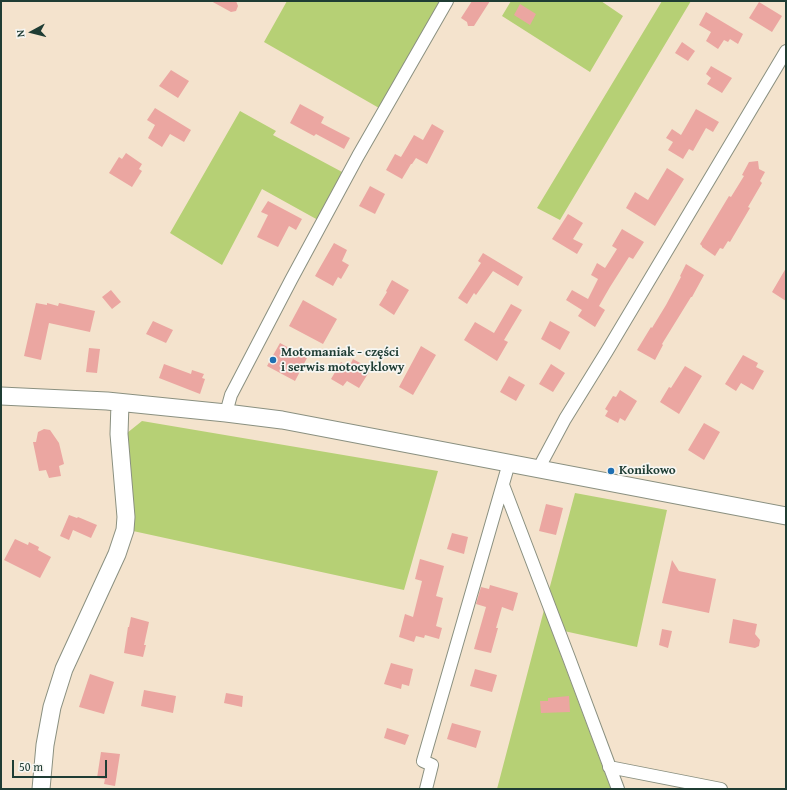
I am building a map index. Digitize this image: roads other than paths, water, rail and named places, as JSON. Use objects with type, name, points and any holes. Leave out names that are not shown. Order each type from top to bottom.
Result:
[{"type":"main road","points":[[1,396],[81,399],[226,413],[306,424],[786,516]]},
{"type":"main road","points":[[41,789],[45,745],[52,707],[64,669],[116,554],[125,530],[126,517],[119,434],[120,403]]},
{"type":"street","points":[[226,413],[231,395],[291,280],[358,156],[447,1]]},
{"type":"street","points":[[541,469],[542,462],[565,419],[611,345],[786,51]]},
{"type":"street","points":[[426,789],[432,765],[423,762],[509,463]]},
{"type":"street","points":[[503,485],[618,789]]},
{"type":"street","points":[[609,768],[721,789]]},
{"type":"place","name":"Motomaniak - części i serwis motocyklowy","points":[[273,360]]},
{"type":"place","name":"Konikowo","points":[[611,471]]}]
